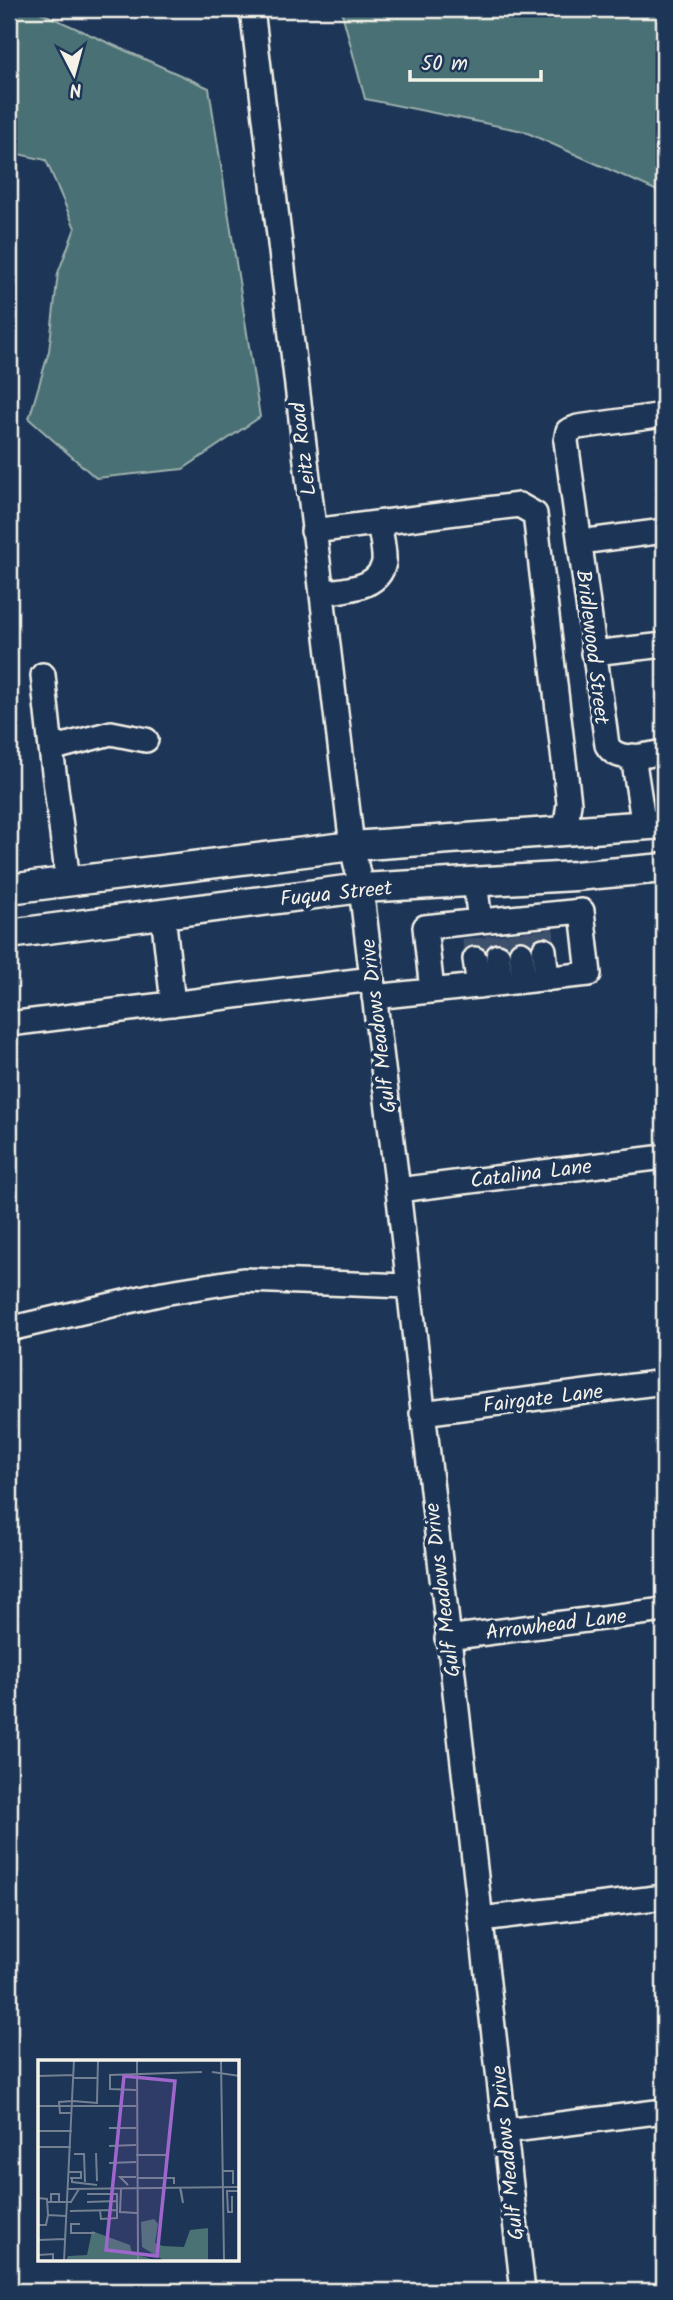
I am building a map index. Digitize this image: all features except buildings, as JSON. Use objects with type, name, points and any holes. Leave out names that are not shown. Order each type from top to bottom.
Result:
[{"type":"main road","name":"Fuqua Street","points":[[9,889],[352,846],[654,825]]},
{"type":"main road","points":[[654,825],[657,869]]},
{"type":"main road","name":"Fuqua Street","points":[[9,933],[361,888],[657,869]]},
{"type":"main road","points":[[68,881],[74,925]]},
{"type":"street","name":"Leitz Road","points":[[252,9],[352,846],[361,888]]},
{"type":"street","name":"Bridlewood Street","points":[[654,825],[622,754],[603,734],[566,441],[568,431],[578,427],[664,415]]},
{"type":"street","points":[[313,531],[519,505],[535,514],[569,803],[565,832]]},
{"type":"street","points":[[322,593],[364,586],[377,578],[384,562],[379,523]]},
{"type":"street","points":[[580,542],[664,531]]},
{"type":"street","points":[[593,653],[664,645]]},
{"type":"street","points":[[43,675],[68,881]]},
{"type":"street","points":[[51,749],[111,733],[146,740]]},
{"type":"street","points":[[622,754],[664,752]]},
{"type":"street","points":[[475,882],[495,935],[501,983]]},
{"type":"street","name":"Gulf Meadows Drive","points":[[361,888],[398,1190],[523,2291]]},
{"type":"street","points":[[9,1024],[173,1004],[373,988],[432,990],[589,974],[582,911],[542,932],[495,935],[425,927],[432,990]]},
{"type":"street","points":[[163,914],[173,1004]]},
{"type":"street","points":[[542,932],[547,978]]},
{"type":"street","points":[[495,935],[501,983]]},
{"type":"street","name":"Catalina Lane","points":[[398,1190],[664,1157]]},
{"type":"street","points":[[9,1329],[163,1293],[243,1280],[331,1281],[407,1286]]},
{"type":"street","name":"Fairgate Lane","points":[[422,1413],[664,1382]]},
{"type":"street","name":"Arrowhead Lane","points":[[447,1639],[664,1610]]},
{"type":"street","points":[[481,1919],[664,1897]]},
{"type":"street","points":[[505,2131],[664,2111]]},
{"type":"green space","points":[[9,9],[33,9],[209,88],[260,417],[183,469],[96,478],[29,419],[49,351],[58,273],[75,228],[46,160],[9,152]]},
{"type":"green space","points":[[341,9],[664,9],[664,194],[523,131],[365,99]]},
{"type":"tunnel","points":[[542,930],[544,950]]},
{"type":"tunnel","points":[[519,932],[521,953]]},
{"type":"tunnel","points":[[496,935],[498,956]]},
{"type":"tunnel","points":[[474,938],[475,959]]}]
